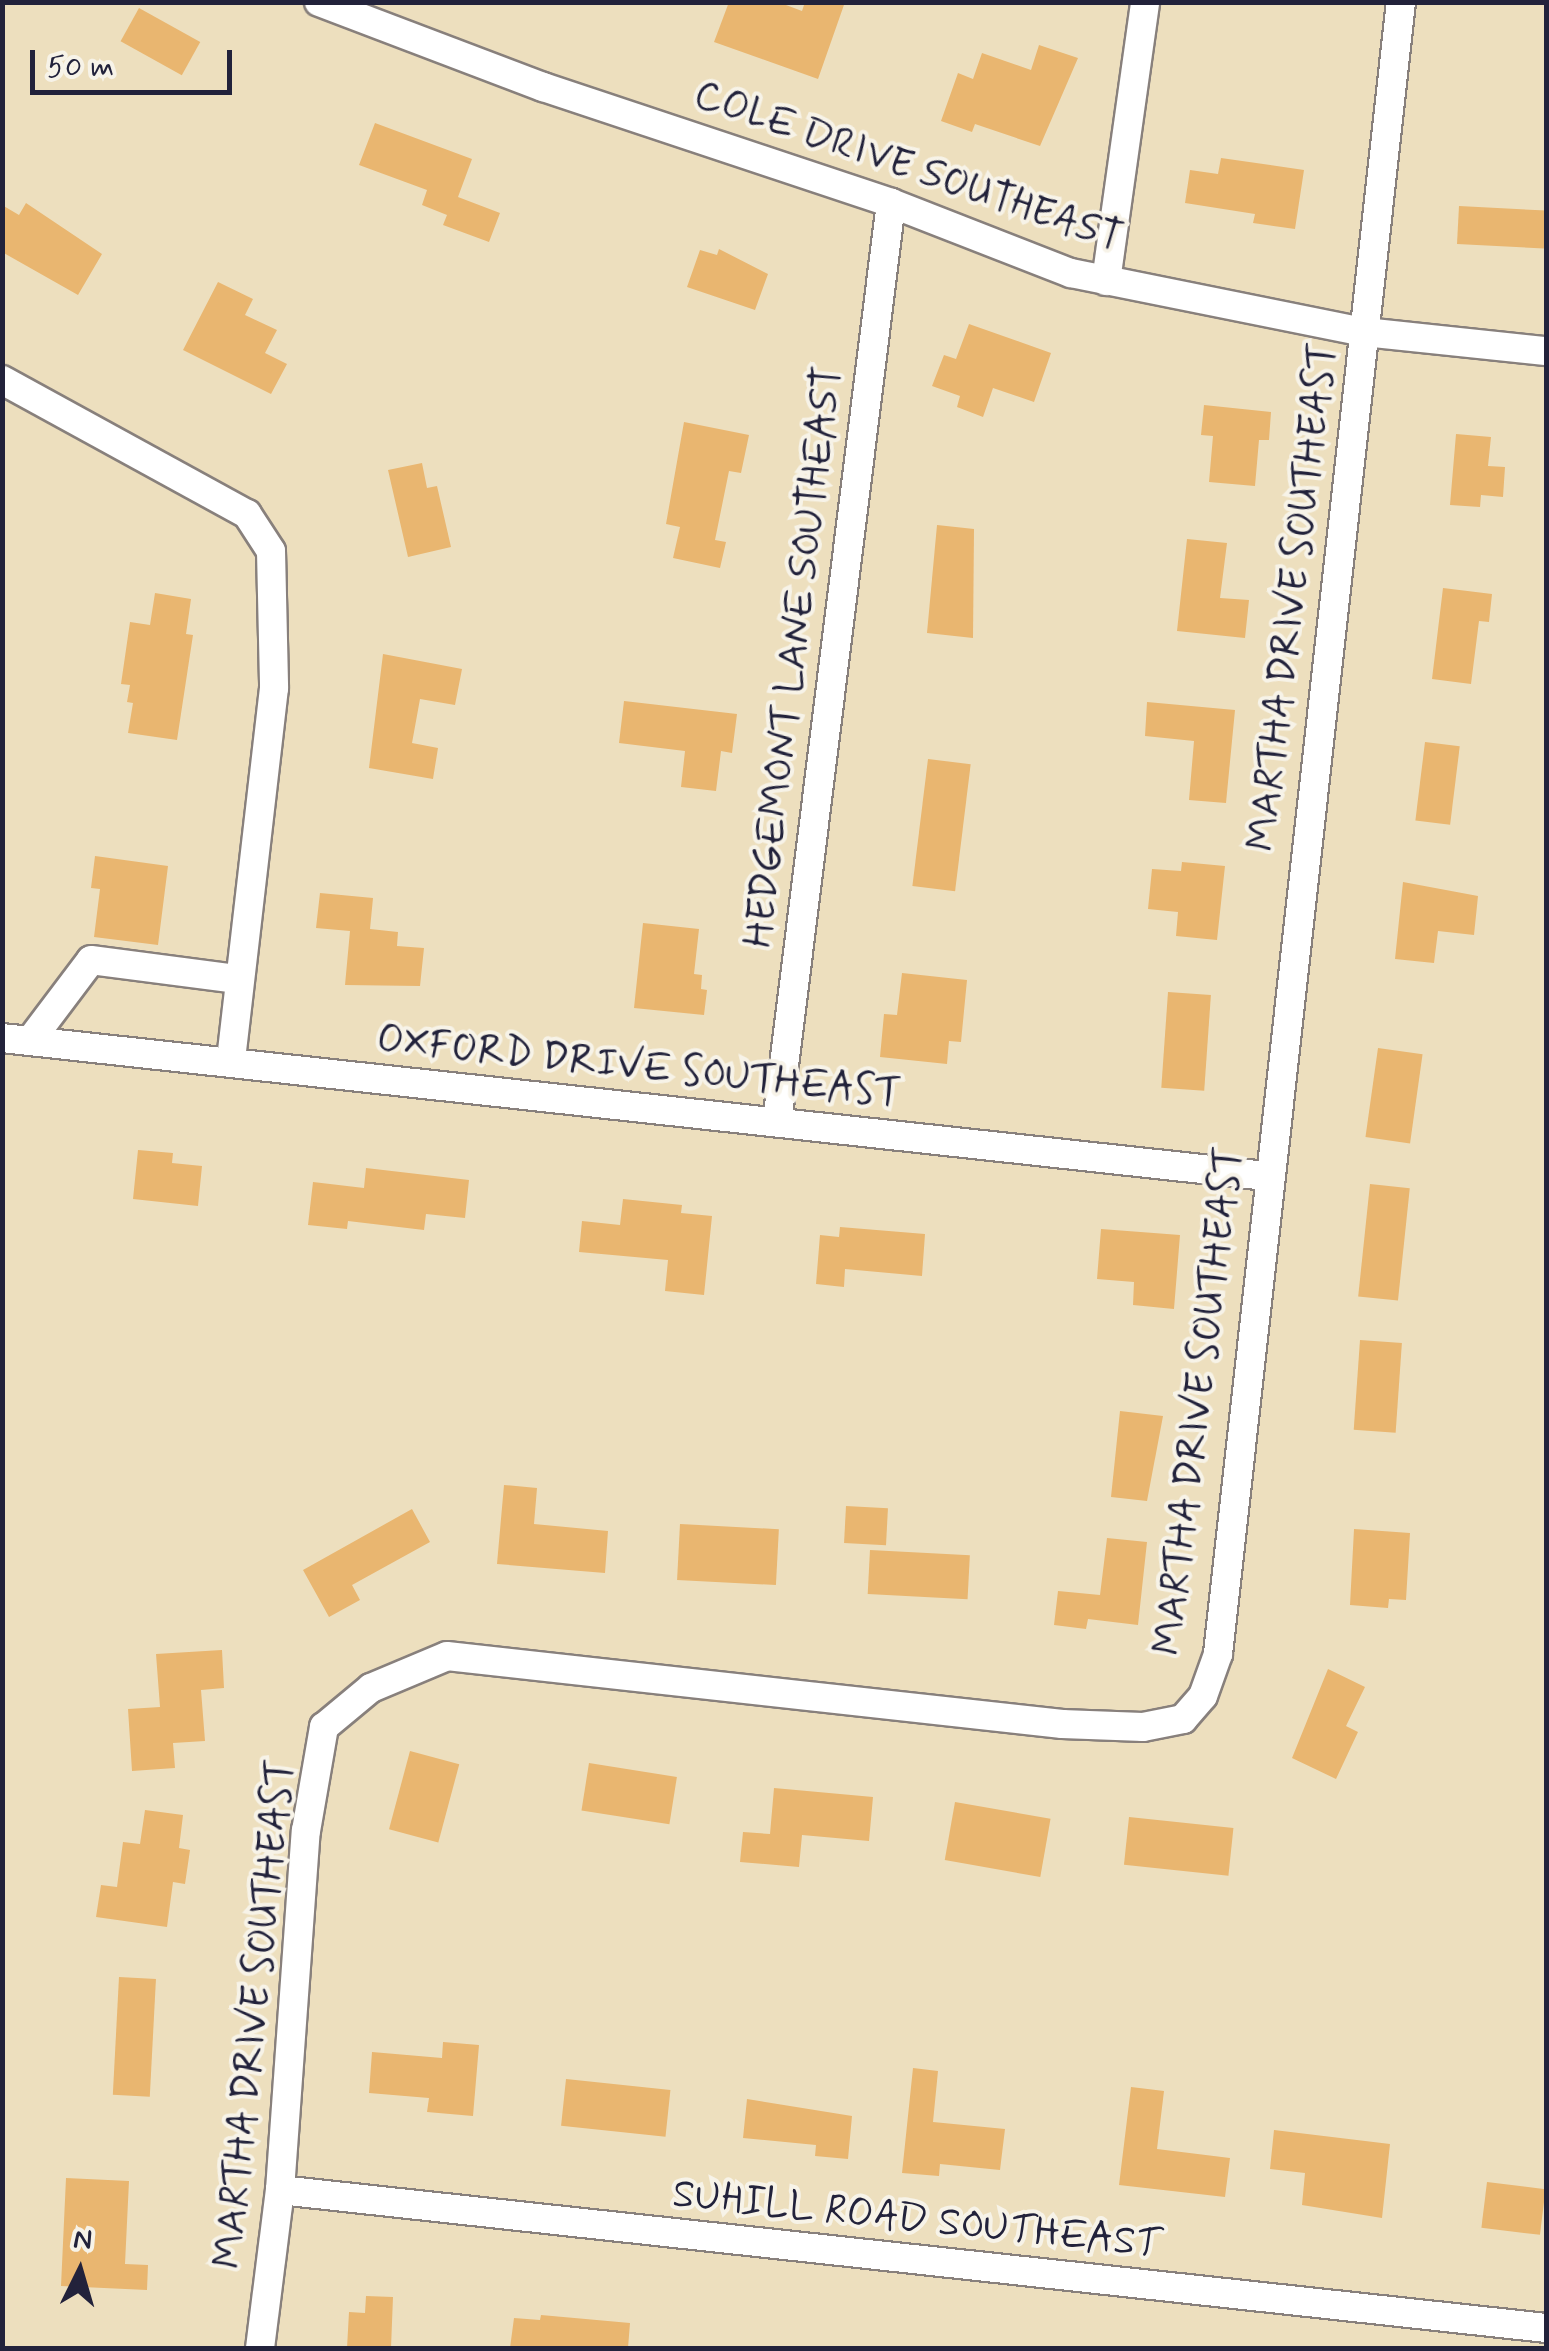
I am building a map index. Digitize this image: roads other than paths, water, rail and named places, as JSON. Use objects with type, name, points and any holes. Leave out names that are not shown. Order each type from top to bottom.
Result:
[{"type":"street","name":"COLE DRIVE SOUTHEAST","points":[[319,2],[543,87],[891,202],[1070,274],[1364,332],[1546,351]]},
{"type":"street","points":[[1106,281],[1145,2]]},
{"type":"street","name":"MARTHA DRIVE SOUTHEAST","points":[[260,2348],[280,2190],[306,1832],[324,1727],[371,1688],[446,1656],[1062,1724],[1143,1727],[1182,1720],[1203,1696],[1218,1654],[1266,1176],[1401,2]]},
{"type":"street","name":"HEDGEMONT LANE SOUTHEAST","points":[[777,1122],[891,202]]},
{"type":"street","points":[[2,380],[246,514],[272,551],[274,688],[231,1062]]},
{"type":"street","points":[[16,1039],[91,960],[238,979]]},
{"type":"street","name":"OXFORD DRIVE SOUTHEAST","points":[[16,1039],[1266,1176]]},
{"type":"street","name":"SUHILL ROAD SOUTHEAST","points":[[280,2190],[1546,2328]]}]
